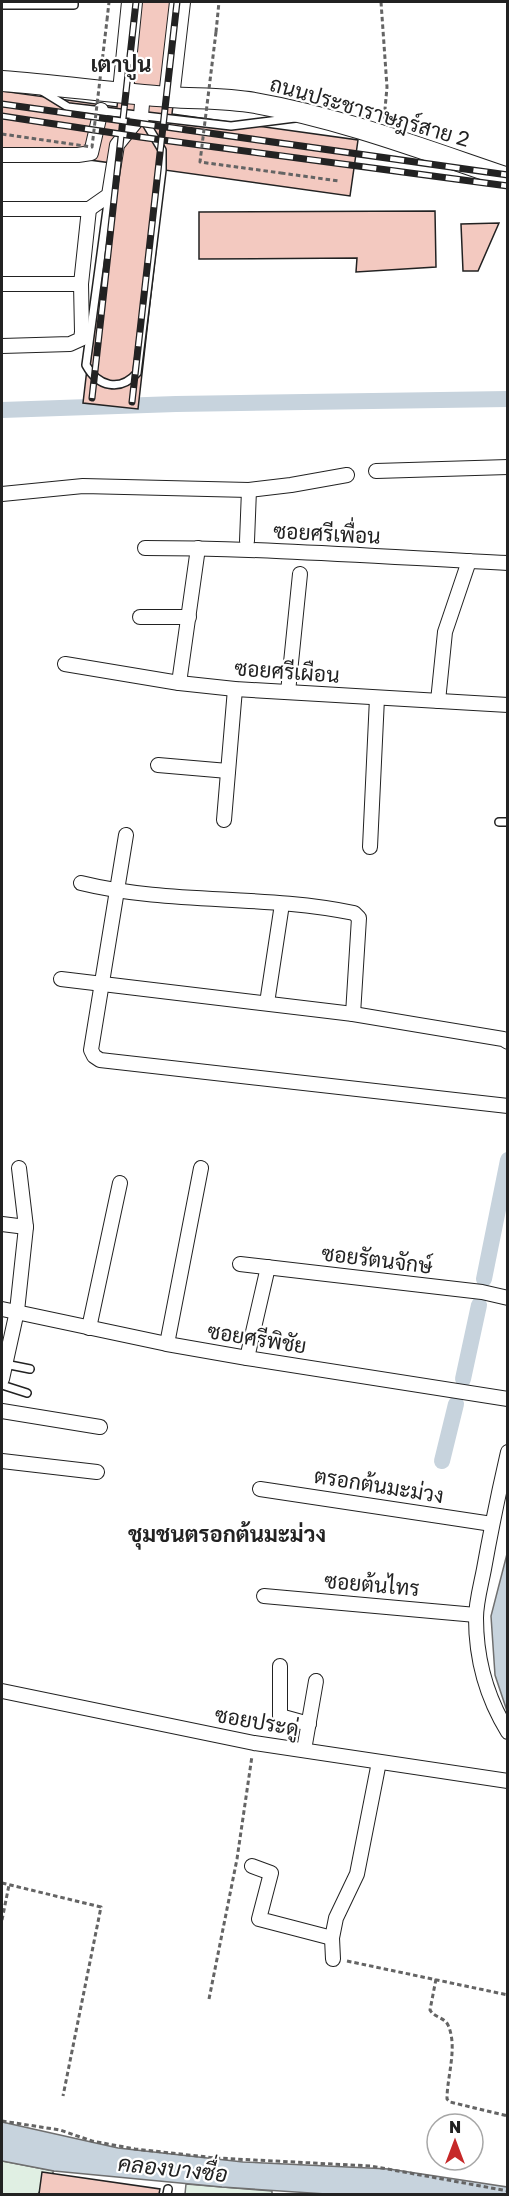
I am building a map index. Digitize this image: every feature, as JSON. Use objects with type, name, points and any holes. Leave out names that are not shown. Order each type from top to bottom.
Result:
[{"type":"main road","points":[[123,91],[132,2]]},
{"type":"main road","points":[[169,97],[180,2]]},
{"type":"main road","name":"ถนนประชาราษฎร์สาย 2","points":[[2,81],[256,103],[383,136],[507,178]]},
{"type":"street","points":[[123,91],[141,110]]},
{"type":"street","points":[[2,209],[89,209],[109,195],[117,146],[141,110],[169,97]]},
{"type":"street","points":[[2,155],[91,153],[101,110]]},
{"type":"street","points":[[2,346],[70,344],[81,339],[81,284],[89,209]]},
{"type":"street","points":[[2,284],[81,284]]},
{"type":"street","points":[[376,471],[507,467]]},
{"type":"street","points":[[2,494],[41,492],[83,486],[249,490],[347,475]]},
{"type":"street","points":[[247,541],[249,490]]},
{"type":"street","name":"ซอยศรีเพื่อน","points":[[145,548],[198,548],[507,563]]},
{"type":"street","points":[[180,683],[198,548]]},
{"type":"street","points":[[438,701],[445,632],[469,561]]},
{"type":"street","points":[[288,692],[300,574]]},
{"type":"street","points":[[140,617],[189,617]]},
{"type":"street","name":"ซอยศรีเผือน","points":[[65,664],[180,683],[507,705]]},
{"type":"street","points":[[224,820],[235,688]]},
{"type":"street","points":[[370,847],[377,698]]},
{"type":"street","points":[[158,765],[228,771]]},
{"type":"street","points":[[126,835],[91,1050],[94,1056],[100,1060],[507,1106]]},
{"type":"street","points":[[81,883],[116,891],[282,904],[354,913],[359,918],[353,1014]]},
{"type":"street","points":[[267,1003],[282,904]]},
{"type":"street","points":[[61,979],[353,1014],[503,1039],[507,1042]]},
{"type":"street","points":[[2,1379],[18,1311],[26,1227],[19,1168]]},
{"type":"street","points":[[167,1344],[201,1168]]},
{"type":"street","points":[[89,1328],[120,1183]]},
{"type":"street","points":[[2,1224],[26,1227]]},
{"type":"street","name":"ซอยรัตนจักษ์","points":[[240,1263],[482,1292],[507,1298]]},
{"type":"street","points":[[247,1358],[268,1267]]},
{"type":"street","name":"ซอยศรีพิชัย","points":[[2,1309],[167,1344],[507,1399]]},
{"type":"street","points":[[2,1411],[100,1427]]},
{"type":"street","points":[[507,1452],[476,1615],[476,1634],[484,1677],[492,1702],[507,1732]]},
{"type":"street","points":[[2,1461],[97,1472]]},
{"type":"street","name":"ตรอกต้นมะม่วง","points":[[260,1489],[492,1524]]},
{"type":"street","name":"ซอยต้นไทร","points":[[264,1596],[476,1615]]},
{"type":"street","points":[[280,1666],[280,1716],[309,1724]]},
{"type":"street","points":[[304,1750],[316,1681]]},
{"type":"street","name":"ซอยประดู่","points":[[2,1691],[254,1743],[507,1781]]},
{"type":"street","points":[[333,1959],[332,1938],[336,1918],[357,1874],[379,1762]]},
{"type":"street","points":[[252,1866],[271,1873],[259,1919],[332,1938]]},
{"type":"lane","points":[[2,5],[74,5],[74,2]]},
{"type":"lane","points":[[29,83],[68,106],[101,110],[141,110],[231,126],[313,116]]},
{"type":"lane","points":[[109,195],[86,365],[99,382],[118,385],[130,381],[137,373],[162,170],[162,150],[141,110]]},
{"type":"lane","points":[[499,822],[507,822]]},
{"type":"lane","points":[[5,1364],[30,1369]]},
{"type":"lane","points":[[2,1386],[27,1393]]},
{"type":"path","points":[[2,134],[92,147],[109,2]]},
{"type":"path","points":[[219,2],[200,162],[339,181]]},
{"type":"path","points":[[381,2],[387,87],[383,136]]},
{"type":"path","points":[[209,1999],[237,1859],[254,1743]]},
{"type":"path","points":[[2,1883],[100,1908],[63,2096]]},
{"type":"path","points":[[2,1920],[9,1885]]},
{"type":"path","points":[[333,1959],[507,1995]]},
{"type":"path","points":[[436,1979],[430,2010],[434,2015],[444,2019],[449,2028],[452,2048],[447,2099],[450,2102],[507,2116]]},
{"type":"path","points":[[2,2121],[60,2130],[92,2141],[135,2149],[216,2158],[371,2166],[507,2190]]},
{"type":"green space","points":[[2,2161],[54,2171],[38,2194],[2,2194]]},
{"type":"green space","points":[[186,2184],[272,2191],[272,2194],[185,2194]]},
{"type":"water","points":[[507,1554],[507,1711],[495,1675],[491,1616]]},
{"type":"water","name":"คลองบางซื่อ","points":[[2,2122],[118,2148],[243,2162],[389,2169],[507,2187],[507,2194],[326,2194],[54,2171],[2,2161]]},
{"type":"building","points":[[129,2],[185,2],[172,114],[358,140],[350,196],[165,170],[138,409],[83,403],[111,163],[2,148],[2,91],[117,107]]},
{"type":"building","points":[[435,211],[436,267],[356,272],[357,258],[199,259],[199,212]]},
{"type":"building","points":[[499,223],[478,271],[463,271],[461,224]]},
{"type":"building","points":[[42,2172],[160,2189],[159,2194],[39,2194]]},
{"type":"waterway","points":[[2,410],[176,404],[508,399]]},
{"type":"waterway","points":[[484,1279],[508,1160]]},
{"type":"waterway","points":[[463,1379],[479,1305]]},
{"type":"waterway","points":[[442,1461],[456,1404]]},
{"type":"railway","points":[[92,398],[136,2]]},
{"type":"railway","points":[[132,402],[177,2]]},
{"type":"railway","points":[[2,104],[508,175]]},
{"type":"railway","points":[[2,116],[140,137],[508,186]]},
{"type":"district","name":"เตาปูน","points":[[121,63]]},
{"type":"district","name":"ชุมชนตรอกต้นมะม่วง","points":[[227,1533]]}]
